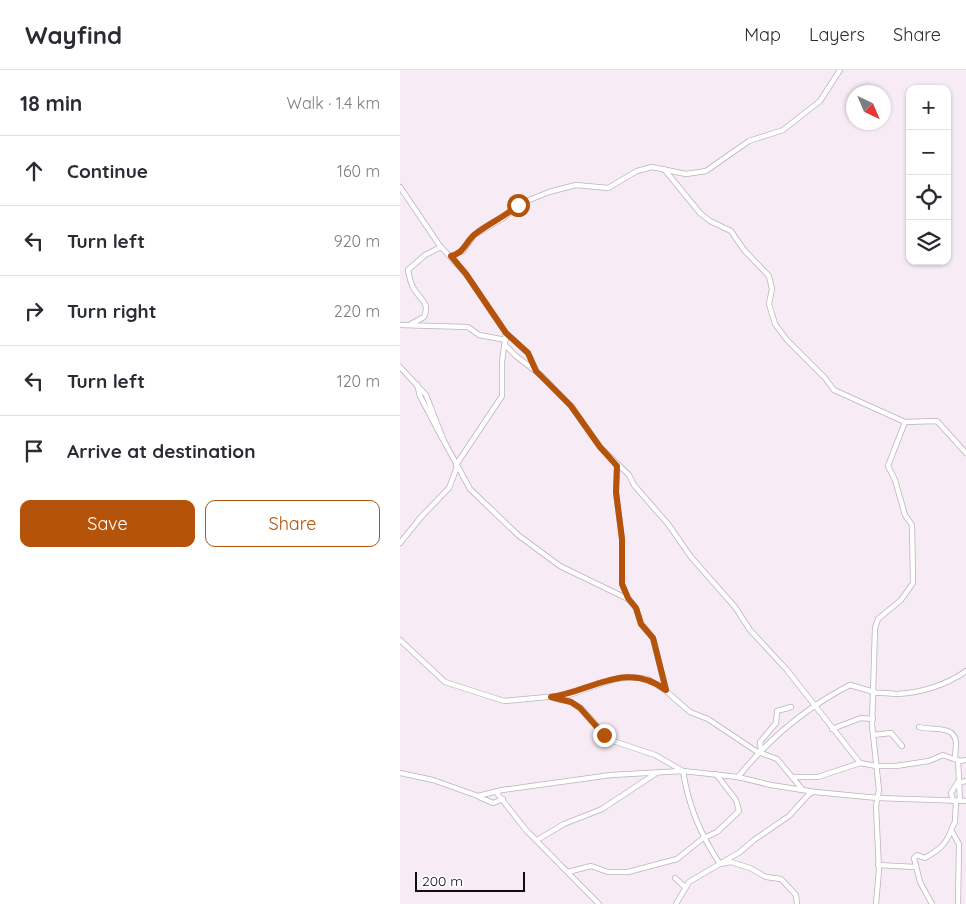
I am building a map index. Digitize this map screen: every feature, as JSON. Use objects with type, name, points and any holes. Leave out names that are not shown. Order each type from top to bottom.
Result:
[{"type":"street","points":[[451,256],[463,251],[474,235],[502,219],[526,200],[571,186],[608,188],[643,168],[664,169],[686,174],[697,174],[706,171],[749,141],[779,132],[820,101],[840,70]]},
{"type":"street","points":[[664,169],[700,213],[710,221],[731,231],[748,254],[769,276],[772,289],[770,304],[775,324],[787,340],[832,387],[839,393],[852,396],[905,422],[937,421],[966,453]]},
{"type":"street","points":[[400,187],[441,247],[466,274],[506,333],[528,353],[536,371]]},
{"type":"street","points":[[411,324],[424,318],[427,307],[423,298],[414,290],[408,270],[424,256],[441,247]]},
{"type":"street","points":[[400,326],[411,324],[468,326],[479,335],[506,342],[516,356],[536,371],[571,406],[600,447],[617,466],[629,475],[634,485],[668,524],[691,557],[860,763]]},
{"type":"street","points":[[400,543],[421,517],[449,488],[457,466],[502,396],[502,362],[506,333]]},
{"type":"street","points":[[400,367],[417,383],[430,404],[444,441],[466,485],[522,538],[562,568],[628,598],[635,604],[641,624],[653,638],[666,690]]},
{"type":"street","points":[[876,904],[879,888],[876,842],[878,798],[872,736],[876,623],[900,600],[912,583],[912,525],[904,515],[895,480],[888,466],[905,422]]},
{"type":"street","points":[[617,466],[616,492],[622,539],[622,584],[628,598]]},
{"type":"street","points":[[400,640],[437,676],[453,686],[509,702],[572,694],[602,682],[632,677],[648,679],[666,690],[690,712],[715,723],[760,751],[777,759],[802,789]]},
{"type":"street","points":[[738,777],[760,751],[815,707],[850,685],[874,693],[897,694],[931,689],[956,678],[966,671]]},
{"type":"street","points":[[551,697],[571,702],[580,708],[610,740],[655,755],[683,770]]},
{"type":"street","points":[[760,751],[760,742],[776,723],[777,711],[791,707]]},
{"type":"street","points":[[832,729],[861,718],[873,718]]},
{"type":"street","points":[[919,728],[942,729],[950,732],[956,740],[958,782],[955,822],[946,844],[938,852],[924,858],[916,856],[915,867],[923,889],[932,904]]},
{"type":"street","points":[[872,736],[891,733],[902,746]]},
{"type":"street","points":[[793,778],[818,777],[860,763],[876,766],[912,764],[944,755],[956,760],[966,760]]},
{"type":"street","points":[[683,770],[686,795],[705,838],[720,864]]},
{"type":"street","points":[[478,796],[610,774],[655,774],[683,770],[738,777],[771,785],[815,792],[878,798],[966,801]]},
{"type":"street","points":[[400,772],[433,780],[478,796],[491,803],[503,800]]},
{"type":"street","points":[[537,840],[564,824],[602,809],[655,774]]},
{"type":"street","points":[[568,872],[591,866],[608,872],[628,872],[680,858],[705,838],[722,828],[737,815],[740,808],[716,774]]},
{"type":"street","points":[[958,782],[966,781]]},
{"type":"street","points":[[956,801],[951,793],[958,782]]},
{"type":"street","points":[[496,792],[521,824],[599,904]]},
{"type":"street","points":[[676,904],[685,887],[697,877],[740,852],[782,821],[808,794],[815,792]]},
{"type":"street","points":[[951,831],[959,844],[958,904]]},
{"type":"street","points":[[720,864],[733,863],[751,868],[766,877],[780,879],[796,895],[797,904]]},
{"type":"street","points":[[878,865],[915,867]]},
{"type":"street","points":[[675,878],[685,887]]},
{"type":"route","points":[[518,205],[502,219],[474,235],[463,251],[451,256],[466,274],[506,333],[532,358],[536,371],[571,406],[593,439],[617,466],[616,492],[622,539],[622,584],[628,598],[635,604],[641,624],[653,638],[666,690],[648,679],[632,677],[602,682],[572,694],[551,697],[571,702],[586,712],[604,735]]}]
